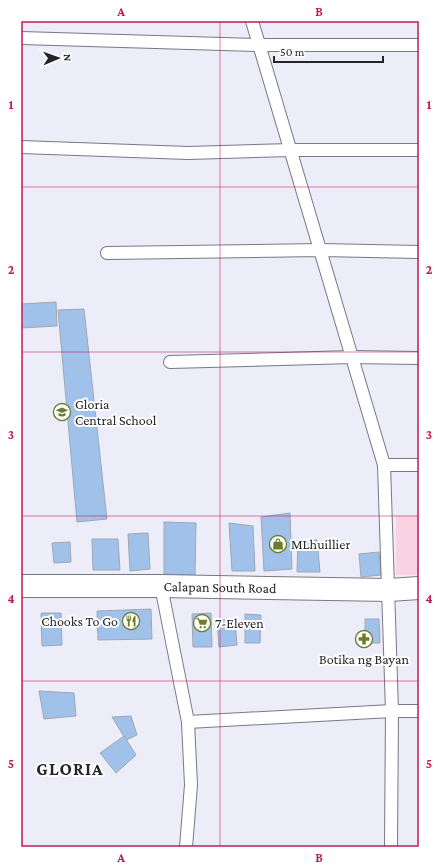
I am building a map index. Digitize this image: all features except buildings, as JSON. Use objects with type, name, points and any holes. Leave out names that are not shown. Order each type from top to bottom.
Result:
[{"type":"highway","name":"Calapan South Road","points":[[21,586],[161,586],[388,590],[419,588]]},
{"type":"street","points":[[252,21],[384,465],[392,711],[391,847]]},
{"type":"street","points":[[21,38],[260,45],[419,45]]},
{"type":"street","points":[[21,147],[188,153],[291,150],[419,150]]},
{"type":"street","points":[[107,253],[321,250],[419,252]]},
{"type":"street","points":[[170,362],[352,357],[419,358]]},
{"type":"street","points":[[384,465],[419,465]]},
{"type":"street","points":[[161,586],[188,722],[190,785],[186,847]]},
{"type":"street","points":[[188,722],[392,711],[419,711]]},
{"type":"shaded area","points":[[419,515],[419,575],[396,575],[396,516]]},
{"type":"place","name":"Gloria Central School","points":[[62,412]]},
{"type":"place","name":"MLhuillier","points":[[278,544]]},
{"type":"place","name":"Chooks To Go","points":[[131,621]]},
{"type":"place","name":"7-Eleven","points":[[202,623]]},
{"type":"place","name":"Botika ng Bayan","points":[[364,639]]},
{"type":"district","name":"GLORIA","points":[[70,769]]}]
